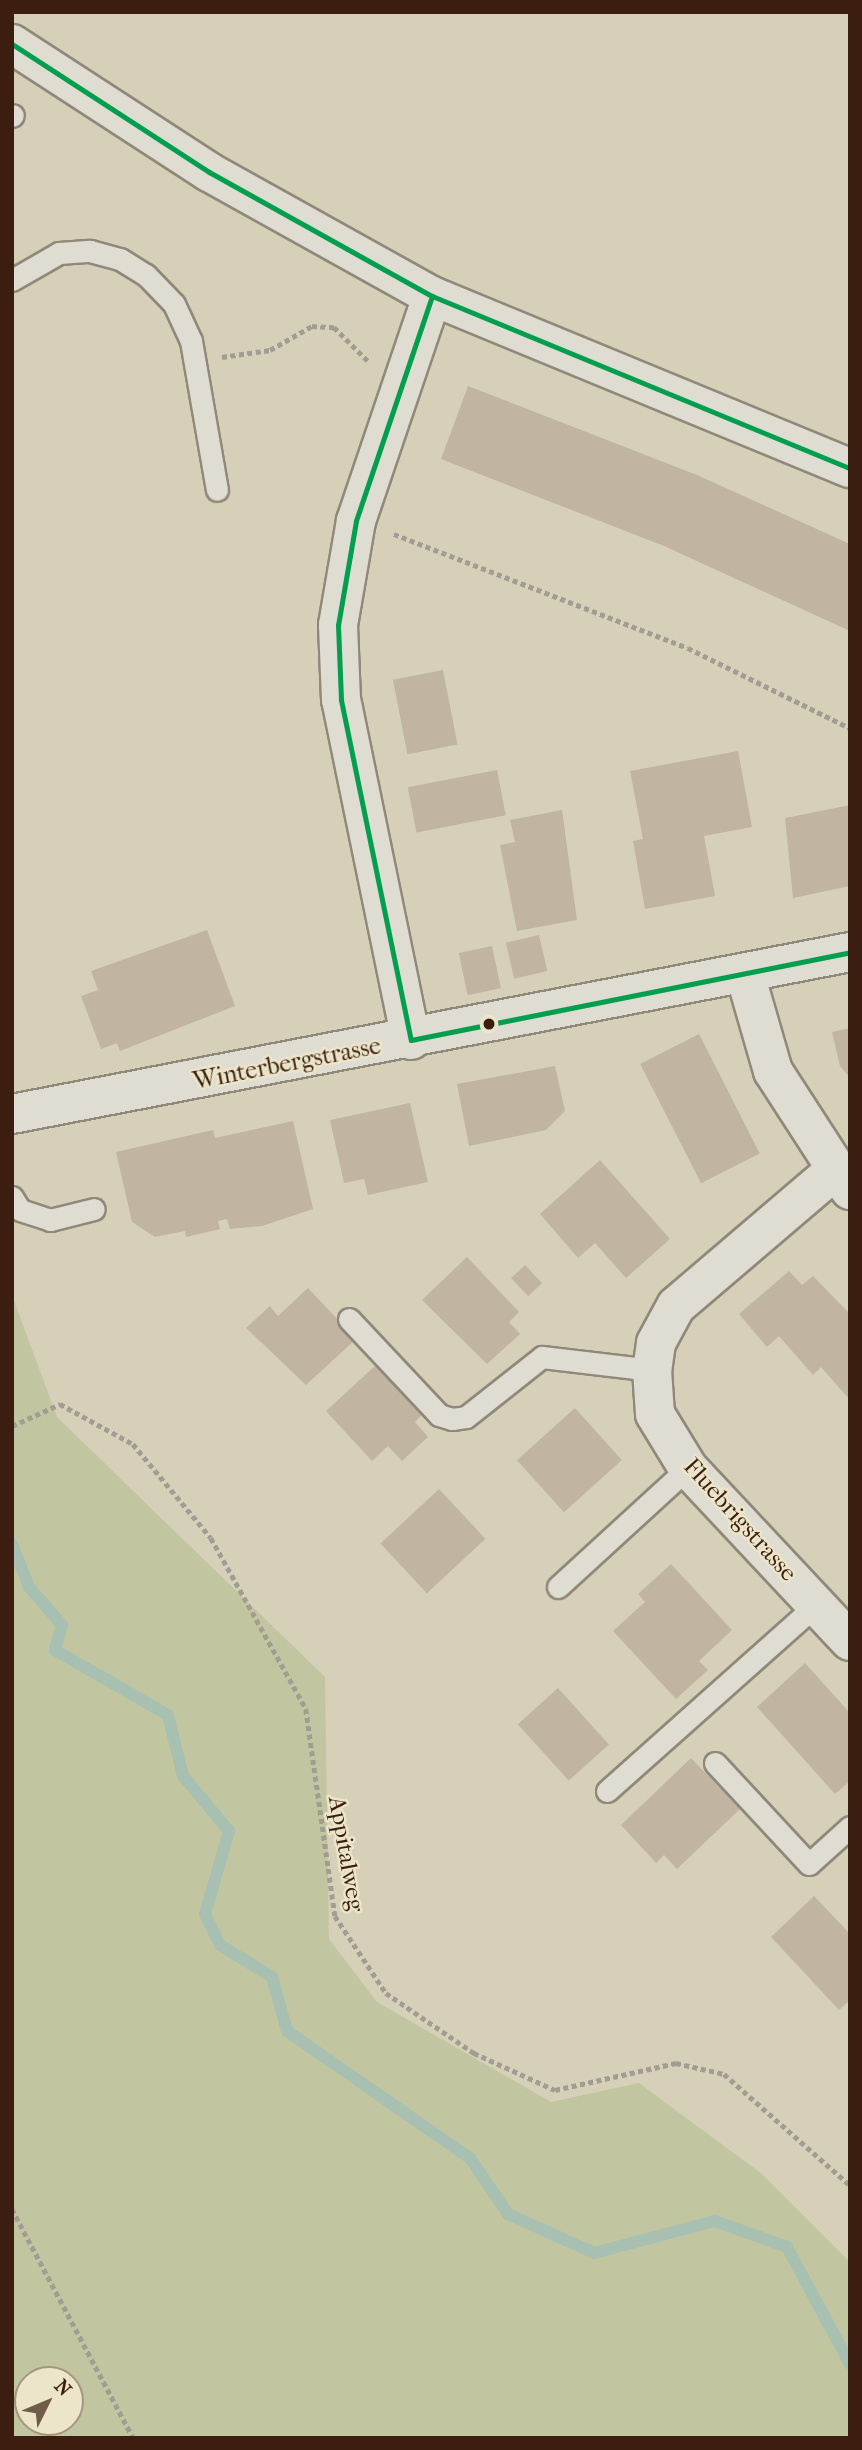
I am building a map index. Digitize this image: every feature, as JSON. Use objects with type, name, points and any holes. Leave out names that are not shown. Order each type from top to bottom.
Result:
[{"type":"street","points":[[12,44],[209,172],[432,296],[850,468]]},
{"type":"street","points":[[411,1040],[341,700],[338,625],[356,521],[432,296]]},
{"type":"street","name":"Winterbergstrasse","points":[[12,1114],[411,1040],[850,952]]},
{"type":"street","points":[[745,974],[773,1072],[841,1181]]},
{"type":"street","name":"Fluebrigstrasse","points":[[841,1181],[676,1306],[656,1343],[652,1370],[655,1414],[688,1468],[850,1641]]},
{"type":"lane","points":[[12,280],[60,253],[120,259],[174,304],[194,361],[217,490]]},
{"type":"lane","points":[[12,1198],[20,1210],[50,1220],[94,1209]]},
{"type":"lane","points":[[349,1319],[439,1415],[452,1419],[466,1417],[542,1357],[652,1370]]},
{"type":"lane","points":[[558,1587],[688,1468]]},
{"type":"lane","points":[[607,1791],[817,1604]]},
{"type":"lane","points":[[715,1763],[809,1864],[850,1827]]},
{"type":"path","points":[[194,361],[270,350],[293,332],[334,327],[354,353],[402,384]]},
{"type":"path","points":[[356,521],[676,643],[850,728]]},
{"type":"path","name":"Appitalweg","points":[[12,1426],[60,1404],[133,1444],[211,1538],[306,1709],[335,1916],[386,1993],[474,2053],[555,2090],[676,2063],[724,2074],[850,2185]]},
{"type":"path","points":[[12,2209],[133,2438]]},
{"type":"green space","points":[[12,1295],[57,1417],[325,1677],[329,1939],[377,2002],[551,2102],[639,2083],[762,2174],[850,2262],[850,2438],[12,2438]]},
{"type":"building","points":[[468,386],[697,475],[850,544],[850,631],[664,546],[441,459]]},
{"type":"building","points":[[443,670],[458,745],[407,754],[393,680]]},
{"type":"building","points":[[738,751],[752,827],[704,836],[715,896],[645,909],[633,841],[643,839],[630,771]]},
{"type":"building","points":[[497,770],[506,815],[416,833],[408,787]]},
{"type":"building","points":[[850,805],[850,886],[793,898],[785,818]]},
{"type":"building","points":[[562,810],[577,920],[517,931],[500,845],[515,842],[510,820]]},
{"type":"building","points":[[207,930],[235,1006],[120,1051],[117,1043],[101,1049],[81,996],[98,990],[91,971]]},
{"type":"building","points":[[539,935],[547,971],[514,979],[506,943]]},
{"type":"building","points":[[492,946],[501,988],[468,995],[459,953]]},
{"type":"building","points":[[850,1028],[850,1078],[840,1066],[832,1032]]},
{"type":"building","points":[[699,1034],[760,1153],[701,1183],[640,1064]]},
{"type":"building","points":[[555,1066],[565,1111],[546,1130],[469,1146],[457,1084]]},
{"type":"building","points":[[410,1103],[428,1182],[368,1195],[364,1179],[344,1183],[330,1120]]},
{"type":"building","points":[[293,1121],[313,1209],[262,1226],[230,1229],[227,1219],[218,1221],[220,1229],[186,1237],[185,1231],[155,1237],[132,1222],[116,1152],[213,1130],[215,1138]]},
{"type":"building","points":[[600,1160],[670,1239],[626,1278],[595,1243],[578,1258],[540,1214]]},
{"type":"building","points":[[467,1257],[519,1312],[509,1322],[520,1334],[487,1364],[422,1300]]},
{"type":"building","points":[[525,1265],[542,1283],[528,1296],[511,1278]]},
{"type":"building","points":[[789,1271],[802,1285],[813,1276],[850,1314],[850,1400],[821,1367],[813,1375],[779,1336],[767,1347],[739,1314]]},
{"type":"building","points":[[308,1288],[356,1339],[306,1385],[246,1328],[270,1306],[278,1316]]},
{"type":"building","points":[[376,1365],[422,1415],[415,1422],[428,1437],[402,1461],[388,1446],[372,1461],[326,1411]]},
{"type":"building","points":[[575,1408],[622,1460],[564,1512],[517,1460]]},
{"type":"building","points":[[439,1489],[485,1539],[427,1593],[380,1544]]},
{"type":"building","points":[[671,1564],[732,1630],[699,1661],[708,1670],[676,1699],[613,1631],[645,1602],[638,1594]]},
{"type":"building","points":[[805,1663],[850,1713],[850,1781],[835,1794],[757,1707]]},
{"type":"building","points":[[558,1688],[609,1744],[569,1781],[518,1724]]},
{"type":"building","points":[[691,1758],[740,1809],[677,1869],[664,1855],[656,1863],[621,1825]]},
{"type":"building","points":[[814,1896],[850,1934],[850,2000],[839,2010],[771,1937]]},
{"type":"waterway","points":[[12,1544],[29,1587],[62,1625],[55,1650],[168,1715],[183,1776],[229,1831],[205,1914],[220,1945],[272,1977],[287,2031],[470,2158],[508,2214],[594,2253],[715,2221],[787,2247],[850,2364]]},
{"type":"transit line","points":[[12,44],[209,172],[432,296],[850,468]]},
{"type":"transit line","points":[[432,296],[356,521],[338,625],[341,700],[411,1040],[850,952]]}]
